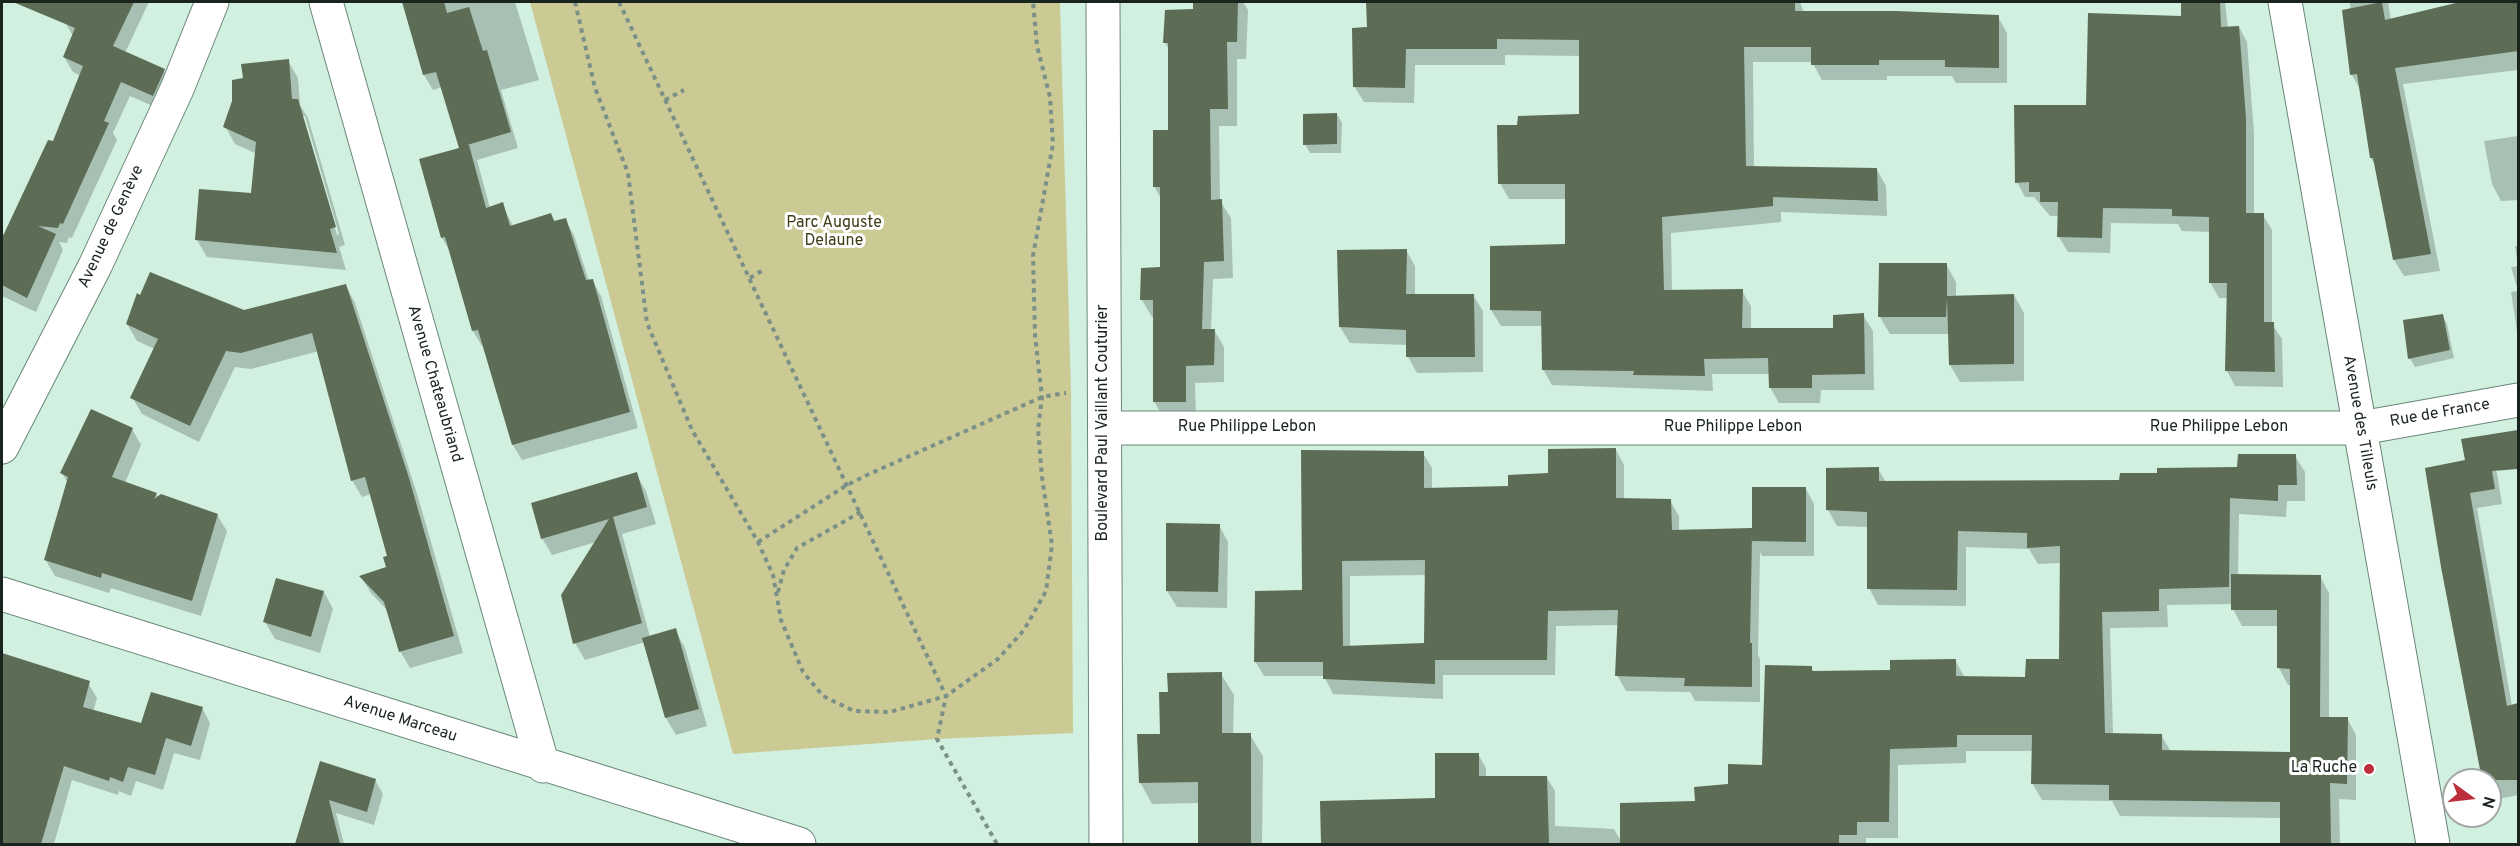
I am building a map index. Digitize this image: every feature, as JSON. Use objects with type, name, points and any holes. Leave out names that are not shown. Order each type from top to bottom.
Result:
[{"type":"street","name":"Avenue de Genève","points":[[2,447],[95,266],[177,89],[212,2]]},
{"type":"street","name":"Avenue Chateaubriand","points":[[326,2],[543,766]]},
{"type":"street","name":"Boulevard Paul Vaillant Couturier","points":[[1103,2],[1106,844]]},
{"type":"street","name":"Avenue des Tilleuls","points":[[2285,2],[2433,844]]},
{"type":"street","name":"Rue de France","points":[[2361,428],[2518,400]]},
{"type":"street","name":"Rue Philippe Lebon","points":[[1105,428],[2361,428]]},
{"type":"street","name":"Avenue Marceau","points":[[2,594],[543,766],[799,844]]},
{"type":"path","points":[[575,2],[594,88],[628,173],[647,323],[692,430],[759,542],[773,575],[781,620],[803,672],[823,696],[854,711],[890,712],[946,696],[999,658],[1024,630],[1046,591],[1052,545],[1038,429],[1042,397],[1035,335],[1033,256],[1053,144],[1050,97],[1037,46],[1033,2]]},
{"type":"path","points":[[619,2],[946,696],[938,739],[997,844]]},
{"type":"path","points":[[665,100],[684,90]]},
{"type":"path","points":[[750,278],[763,270]]},
{"type":"path","points":[[759,542],[847,485],[1042,397],[1071,393],[1104,394]]},
{"type":"path","points":[[777,596],[784,570],[797,548],[861,512]]},
{"type":"green space","name":"Parc Auguste Delaune","points":[[530,2],[1060,2],[1071,393],[1073,733],[937,739],[733,754]]},
{"type":"building","points":[[13,2],[134,2],[113,46],[165,69],[153,96],[121,82],[104,121],[109,123],[63,224],[60,223],[58,228],[38,226],[56,234],[27,298],[2,285],[2,238],[48,140],[53,141],[83,66],[63,57],[75,28]]},
{"type":"building","points":[[402,2],[444,2],[447,13],[469,7],[483,51],[487,50],[511,132],[467,145],[469,145],[486,208],[503,202],[510,226],[551,213],[554,221],[566,218],[586,280],[593,279],[630,412],[512,445],[478,330],[472,331],[445,237],[441,238],[419,159],[459,148],[436,72],[423,75]]},
{"type":"building","points":[[1193,2],[1238,2],[1237,42],[1227,42],[1228,109],[1210,109],[1211,200],[1222,199],[1224,261],[1204,262],[1202,329],[1215,329],[1214,365],[1186,366],[1186,402],[1153,402],[1153,300],[1140,300],[1141,268],[1160,267],[1160,187],[1153,187],[1153,130],[1168,130],[1168,43],[1163,43],[1165,10],[1193,9]]},
{"type":"building","points":[[1366,2],[1795,2],[1795,11],[1895,11],[1999,15],[1999,68],[1945,67],[1945,60],[1879,60],[1879,65],[1811,65],[1811,47],[1744,47],[1746,166],[1877,168],[1878,201],[1773,197],[1773,206],[1662,217],[1664,290],[1743,289],[1742,328],[1833,328],[1833,315],[1864,313],[1865,374],[1812,375],[1812,388],[1769,388],[1768,358],[1704,359],[1705,376],[1633,375],[1634,371],[1542,370],[1541,311],[1490,310],[1490,246],[1565,244],[1565,184],[1498,184],[1497,125],[1517,125],[1518,116],[1579,114],[1579,40],[1497,39],[1497,49],[1406,49],[1405,88],[1353,87],[1352,28],[1367,27]]},
{"type":"building","points":[[2181,2],[2220,2],[2221,27],[2239,26],[2246,118],[2246,213],[2264,213],[2264,322],[2274,322],[2275,372],[2225,371],[2227,283],[2209,283],[2209,217],[2172,216],[2172,209],[2103,208],[2102,238],[2057,237],[2058,202],[2040,202],[2040,192],[2029,192],[2029,182],[2015,183],[2014,105],[2086,105],[2088,13],[2181,16]]},
{"type":"building","points":[[2382,2],[2385,20],[2460,2],[2518,2],[2518,51],[2395,68],[2431,254],[2393,260],[2373,158],[2370,158],[2357,74],[2350,75],[2342,10]]},
{"type":"building","points":[[289,59],[292,99],[298,99],[336,227],[330,229],[337,253],[195,240],[199,189],[251,193],[256,142],[223,127],[232,101],[232,80],[243,78],[241,64]]},
{"type":"building","points":[[1337,113],[1337,144],[1303,145],[1303,114]]},
{"type":"building","points":[[1407,249],[1406,294],[1474,294],[1475,357],[1406,357],[1406,330],[1339,327],[1337,250]]},
{"type":"building","points":[[1879,263],[1947,263],[1947,296],[2014,294],[2014,364],[1949,365],[1947,298],[1946,317],[1878,317]]},
{"type":"building","points":[[150,272],[244,310],[346,284],[409,478],[454,636],[399,652],[384,602],[359,576],[386,567],[383,557],[387,556],[365,477],[351,481],[312,333],[241,353],[226,351],[190,426],[130,398],[158,339],[126,324],[137,293],[140,295]]},
{"type":"building","points":[[2443,314],[2450,350],[2408,359],[2403,320]]},
{"type":"building","points":[[91,409],[133,428],[112,477],[157,493],[154,499],[161,494],[218,514],[192,601],[102,573],[101,578],[44,560],[68,477],[60,473]]},
{"type":"building","points":[[2518,430],[2518,469],[2492,471],[2495,489],[2470,493],[2507,706],[2518,703],[2518,780],[2502,780],[2502,768],[2480,768],[2441,567],[2425,468],[2465,460],[2461,439]]},
{"type":"building","points":[[1616,448],[1616,498],[1671,499],[1672,530],[1752,528],[1752,487],[1806,487],[1806,542],[1752,541],[1752,535],[1750,643],[1752,643],[1752,687],[1684,686],[1685,678],[1615,676],[1618,610],[1548,611],[1547,660],[1435,660],[1435,684],[1323,679],[1323,662],[1254,662],[1255,591],[1302,590],[1301,450],[1424,451],[1424,488],[1508,486],[1508,475],[1548,473],[1548,449]],"holes":[[[1425,560],[1424,643],[1343,646],[1342,561]]]},
{"type":"building","points":[[2238,454],[2296,454],[2297,485],[2278,485],[2278,501],[2230,498],[2229,587],[2159,589],[2159,611],[2102,612],[2105,733],[2162,734],[2162,750],[2290,752],[2290,669],[2277,668],[2277,610],[2231,610],[2231,574],[2321,575],[2320,717],[2348,717],[2347,784],[2330,783],[2331,844],[2280,844],[2280,802],[2109,800],[2109,785],[2031,784],[2032,735],[1957,735],[1957,747],[1890,749],[1889,822],[1857,822],[1857,835],[1839,835],[1839,844],[1620,844],[1620,803],[1695,801],[1694,787],[1728,784],[1728,764],[1762,765],[1765,665],[1812,666],[1812,671],[1890,670],[1890,660],[1956,659],[1956,676],[2025,677],[2026,659],[2059,659],[2060,546],[2027,548],[2027,533],[1958,531],[1957,590],[1867,589],[1867,512],[1826,510],[1826,468],[1879,467],[1879,481],[2119,480],[2120,473],[2157,473],[2157,468],[2237,467]]},
{"type":"building","points":[[637,472],[647,507],[613,517],[642,623],[573,644],[561,595],[609,519],[541,539],[531,503]]},
{"type":"building","points":[[1166,523],[1220,524],[1218,592],[1166,591]]},
{"type":"building","points":[[276,578],[324,591],[311,637],[263,622]]},
{"type":"building","points":[[676,628],[699,709],[665,718],[642,638]]},
{"type":"building","points":[[2,653],[90,681],[83,707],[141,723],[151,692],[203,707],[191,746],[166,738],[155,775],[128,767],[123,782],[110,777],[109,781],[64,766],[41,844],[2,844]]},
{"type":"building","points":[[1222,672],[1222,733],[1251,733],[1251,844],[1198,844],[1198,782],[1139,783],[1137,734],[1160,734],[1159,692],[1168,692],[1167,673]]},
{"type":"building","points":[[1435,753],[1479,753],[1479,776],[1547,776],[1549,844],[1321,844],[1320,801],[1435,798]]},
{"type":"building","points":[[320,761],[376,779],[367,812],[329,800],[340,844],[295,844]]},
{"type":"place","name":"La Ruche","points":[[2369,769]]}]
